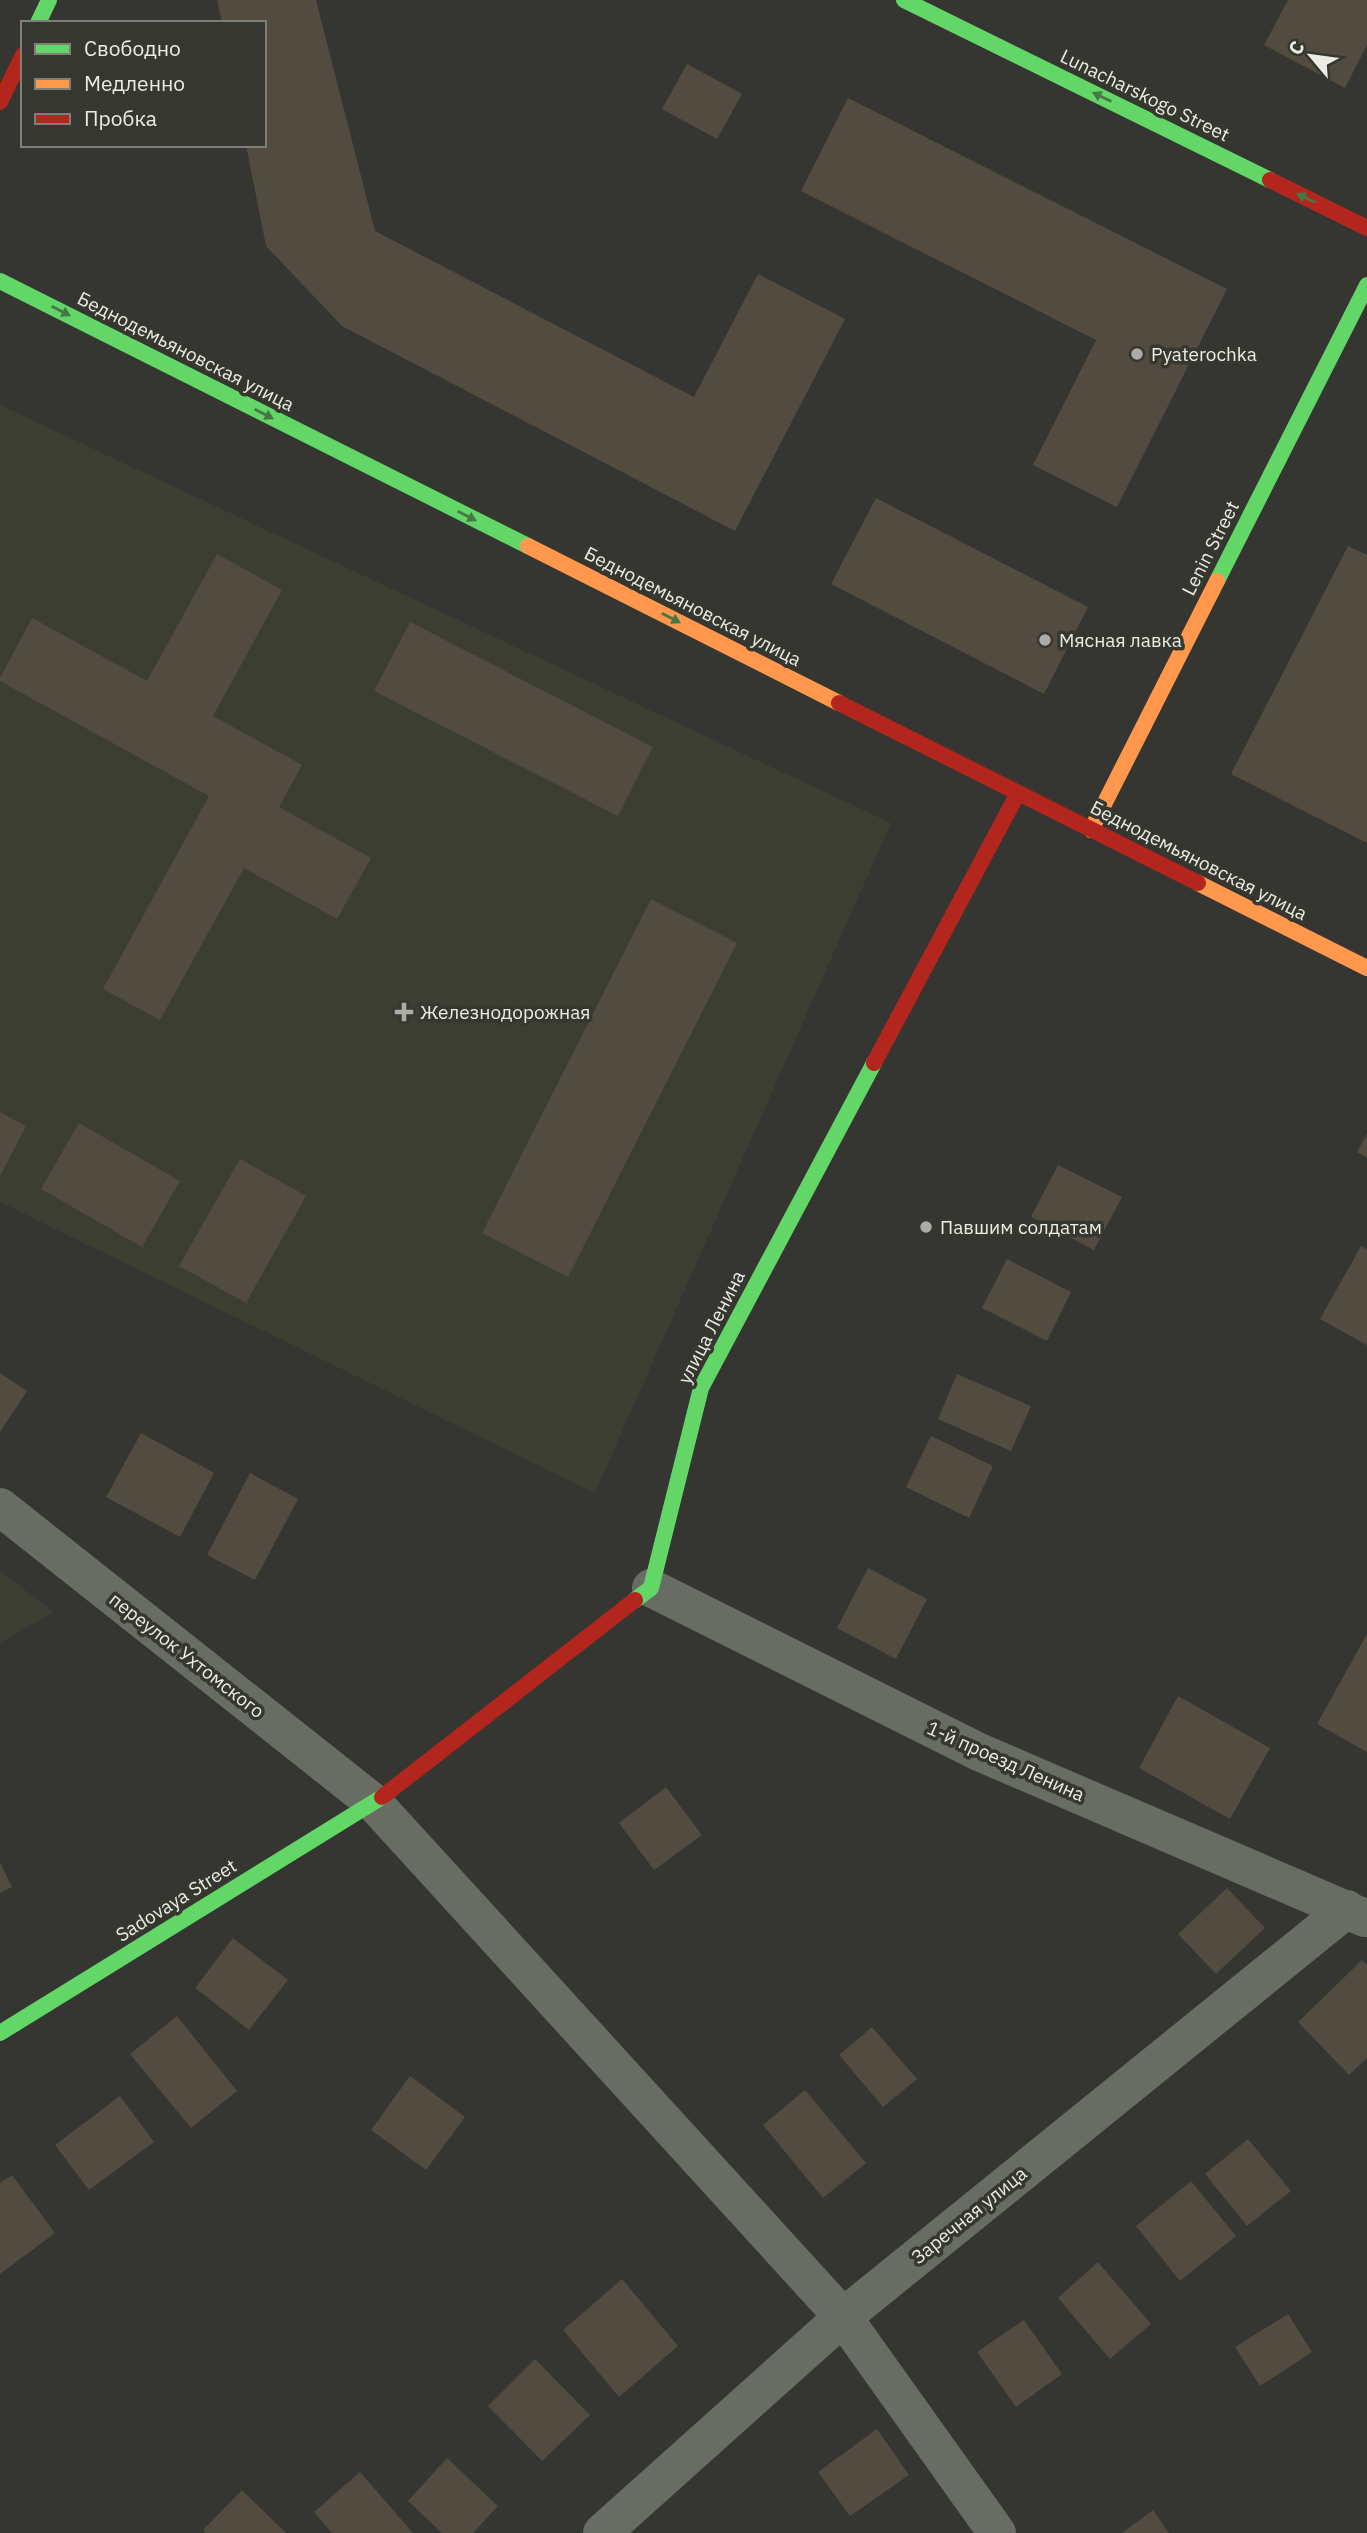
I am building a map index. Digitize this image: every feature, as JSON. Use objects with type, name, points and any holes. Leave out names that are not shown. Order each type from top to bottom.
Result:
[{"type":"main road","points":[[39,21],[49,0]]},
{"type":"main road","name":"Lunacharskogo Street","points":[[904,0],[1367,228]]},
{"type":"main road","points":[[0,102],[21,59]]},
{"type":"main road","name":"Беднодемьяновская улица","points":[[0,281],[1367,968]]},
{"type":"main road","name":"Lenin Street","points":[[1091,830],[1367,285]]},
{"type":"main road","name":"улица Ленина","points":[[651,1588],[701,1388],[1018,793]]},
{"type":"main road","points":[[374,1803],[651,1588]]},
{"type":"main road","name":"Sadovaya Street","points":[[0,2033],[374,1803]]},
{"type":"street","name":"переулок Ухтомского","points":[[0,1507],[374,1803],[843,2317],[997,2533]]},
{"type":"street","name":"1-й проезд Ленина","points":[[651,1588],[979,1752],[1357,1914]]},
{"type":"street","name":"Заречная улица","points":[[602,2533],[843,2317],[1357,1914]]},
{"type":"shaded area","name":"Железнодорожная","points":[[0,405],[891,823],[595,1493],[0,1202]]},
{"type":"shaded area","points":[[0,1571],[54,1612],[0,1643]]},
{"type":"building","points":[[217,0],[316,0],[375,231],[694,397],[758,274],[845,319],[735,531],[342,326],[266,246],[246,147],[266,147],[266,21],[222,21]]},
{"type":"building","points":[[1288,0],[1367,0],[1367,45],[1345,88],[1264,45]]},
{"type":"building","points":[[687,64],[742,94],[717,139],[662,109]]},
{"type":"building","points":[[848,98],[1227,289],[1117,507],[1033,465],[1096,340],[801,191]]},
{"type":"building","points":[[876,498],[1088,607],[1044,694],[831,584]]},
{"type":"building","points":[[1348,546],[1367,555],[1367,843],[1231,774]]},
{"type":"building","points":[[217,554],[282,590],[213,716],[302,765],[279,807],[371,858],[337,919],[244,868],[160,1020],[103,989],[209,796],[0,681],[0,678],[32,618],[147,681]]},
{"type":"building","points":[[410,622],[653,747],[618,816],[374,691]]},
{"type":"building","points":[[651,899],[737,943],[568,1277],[482,1233]]},
{"type":"building","points":[[0,1112],[26,1126],[0,1176]]},
{"type":"building","points":[[79,1123],[180,1181],[142,1247],[41,1189]]},
{"type":"building","points":[[1367,1134],[1367,1158],[1357,1152]]},
{"type":"building","points":[[240,1159],[306,1196],[246,1303],[179,1266]]},
{"type":"building","points":[[1058,1165],[1122,1197],[1094,1250],[1031,1217]]},
{"type":"building","points":[[1361,1246],[1367,1249],[1367,1345],[1320,1319]]},
{"type":"building","points":[[1007,1259],[1071,1292],[1047,1341],[982,1308]]},
{"type":"building","points":[[0,1373],[27,1391],[0,1432]]},
{"type":"building","points":[[957,1374],[1031,1406],[1011,1451],[938,1419]]},
{"type":"building","points":[[141,1433],[214,1473],[180,1537],[106,1497]]},
{"type":"building","points":[[931,1436],[993,1466],[969,1518],[906,1487]]},
{"type":"building","points":[[250,1473],[298,1499],[255,1580],[207,1555]]},
{"type":"building","points":[[868,1568],[927,1599],[896,1659],[837,1628]]},
{"type":"building","points":[[1367,1634],[1367,1752],[1317,1724]]},
{"type":"building","points":[[1178,1696],[1270,1748],[1230,1819],[1139,1768]]},
{"type":"building","points":[[666,1787],[702,1835],[654,1870],[619,1823]]},
{"type":"building","points":[[0,1862],[12,1887],[0,1893]]},
{"type":"building","points":[[1227,1888],[1265,1928],[1216,1974],[1178,1934]]},
{"type":"building","points":[[233,1938],[288,1980],[249,2030],[195,1988]]},
{"type":"building","points":[[1362,1960],[1367,1965],[1367,2058],[1349,2075],[1298,2022]]},
{"type":"building","points":[[177,2016],[237,2091],[191,2128],[130,2054]]},
{"type":"building","points":[[872,2027],[917,2079],[883,2107],[839,2055]]},
{"type":"building","points":[[410,2076],[465,2117],[426,2170],[371,2130]]},
{"type":"building","points":[[805,2090],[866,2163],[823,2198],[763,2125]]},
{"type":"building","points":[[120,2096],[154,2142],[89,2190],[55,2145]]},
{"type":"building","points":[[1248,2139],[1291,2191],[1247,2226],[1205,2174]]},
{"type":"building","points":[[12,2175],[55,2233],[0,2274],[0,2183]]},
{"type":"building","points":[[1191,2181],[1236,2236],[1180,2281],[1136,2226]]},
{"type":"building","points":[[1098,2262],[1151,2324],[1110,2359],[1058,2298]]},
{"type":"building","points":[[622,2279],[678,2346],[619,2397],[563,2330]]},
{"type":"building","points":[[1288,2314],[1312,2352],[1260,2386],[1235,2347]]},
{"type":"building","points":[[1024,2320],[1062,2374],[1016,2407],[977,2352]]},
{"type":"building","points":[[535,2359],[590,2415],[542,2461],[488,2406]]},
{"type":"building","points":[[877,2429],[909,2475],[850,2516],[818,2472]]},
{"type":"building","points":[[447,2458],[498,2506],[473,2533],[442,2533],[408,2501]]},
{"type":"building","points":[[360,2472],[413,2533],[332,2533],[314,2512]]},
{"type":"building","points":[[242,2490],[286,2533],[206,2533],[203,2530]]},
{"type":"building","points":[[1153,2510],[1169,2533],[1122,2533]]},
{"type":"traffic: fast","points":[[39,21],[49,0]]},
{"type":"traffic: fast","points":[[904,0],[1270,180]]},
{"type":"traffic: fast","points":[[0,281],[528,546]]},
{"type":"traffic: fast","points":[[1217,581],[1367,285]]},
{"type":"traffic: fast","points":[[635,1600],[651,1588],[701,1388],[874,1063]]},
{"type":"traffic: fast","points":[[0,2033],[382,1797]]},
{"type":"traffic: slow","points":[[528,546],[839,703]]},
{"type":"traffic: slow","points":[[1091,830],[1217,581]]},
{"type":"traffic: slow","points":[[1198,883],[1367,968]]},
{"type":"traffic: jam","points":[[0,102],[21,59]]},
{"type":"traffic: jam","points":[[1270,180],[1367,228]]},
{"type":"traffic: jam","points":[[839,703],[1198,883]]},
{"type":"traffic: jam","points":[[874,1063],[1018,793]]},
{"type":"traffic: jam","points":[[382,1797],[635,1600]]},
{"type":"place","name":"Pyaterochka","points":[[1137,354]]},
{"type":"place","name":"Мясная лавка","points":[[1045,640]]},
{"type":"place","name":"Железнодорожная","points":[[404,1012]]},
{"type":"place","name":"Павшим солдатам","points":[[926,1227]]}]
